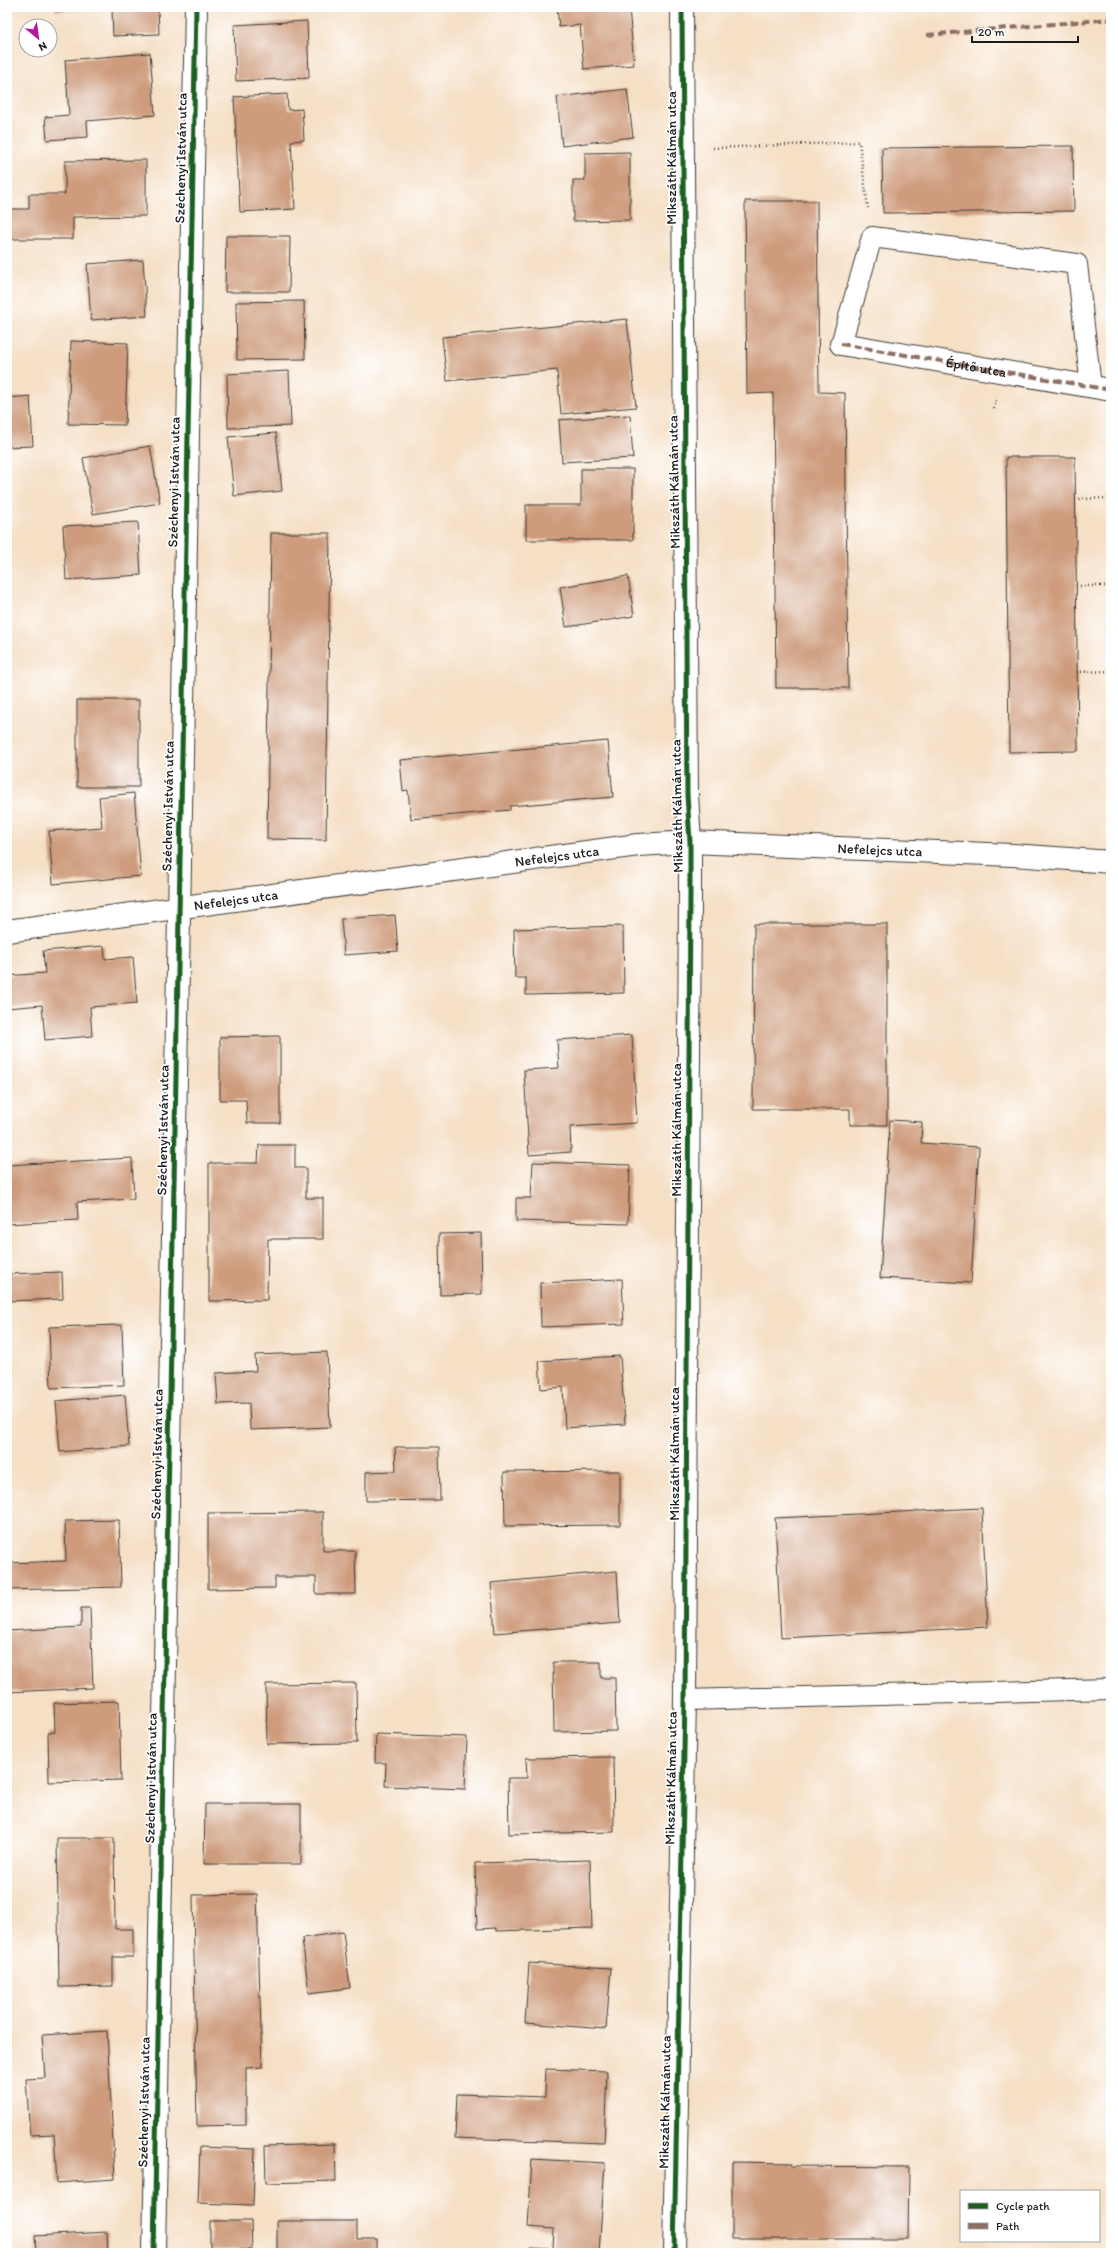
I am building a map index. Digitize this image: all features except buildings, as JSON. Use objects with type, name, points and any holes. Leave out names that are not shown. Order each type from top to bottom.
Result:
[{"type":"street","name":"Széchenyi István utca","points":[[154,2253],[196,7]]},
{"type":"street","name":"Mikszáth Kálmán utca","points":[[674,2253],[685,1700],[690,842],[687,795],[688,719],[682,7]]},
{"type":"street","name":"Építő utca","points":[[841,344],[1101,388]]},
{"type":"street","name":"Nefelejcs utca","points":[[7,931],[178,906],[638,845],[690,842],[1013,855],[1111,862]]},
{"type":"lane","points":[[841,344],[872,237],[1077,264],[1101,388]]},
{"type":"lane","points":[[685,1700],[1111,1689]]},
{"type":"path","points":[[682,149],[859,142],[872,237]]},
{"type":"path","points":[[1075,499],[1111,498]]},
{"type":"path","points":[[1076,586],[1111,586]]},
{"type":"path","points":[[1077,672],[1111,671]]},
{"type":"marked path","points":[[927,35],[1111,19]]},
{"type":"marked path","points":[[841,344],[1111,390]]},
{"type":"cycle path","points":[[154,2253],[196,7]]},
{"type":"cycle path","points":[[674,2253],[685,1700],[690,894],[690,842],[687,795],[682,7]]}]
